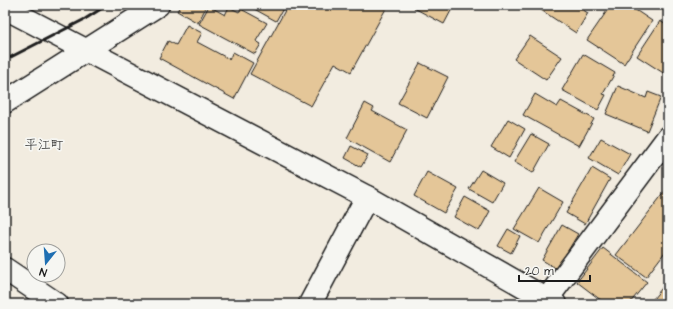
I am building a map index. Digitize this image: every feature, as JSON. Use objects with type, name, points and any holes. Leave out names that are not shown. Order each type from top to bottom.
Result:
[{"type":"street","points":[[5,102],[158,5]]},
{"type":"street","points":[[10,11],[367,197],[551,302],[668,137]]},
{"type":"street","points":[[310,304],[367,197]]},
{"type":"street","points":[[5,269],[57,304]]},
{"type":"building","points":[[181,5],[207,5],[198,23],[177,11]]},
{"type":"building","points":[[247,5],[285,5],[276,21]]},
{"type":"building","points":[[288,5],[388,5],[351,72],[335,63],[311,106],[250,74]]},
{"type":"building","points":[[416,5],[454,5],[444,24],[414,8]]},
{"type":"building","points":[[545,5],[575,5],[588,13],[576,33],[541,10]]},
{"type":"building","points":[[611,5],[628,5],[652,21],[624,64],[587,40]]},
{"type":"building","points":[[209,6],[225,15],[229,7],[239,12],[241,9],[267,23],[256,41],[261,44],[255,54],[199,24]]},
{"type":"building","points":[[660,21],[668,26],[668,76],[637,56]]},
{"type":"building","points":[[187,25],[202,33],[197,42],[229,59],[233,52],[253,63],[234,99],[159,58],[168,41],[176,45]]},
{"type":"building","points":[[530,36],[562,57],[546,80],[514,59]]},
{"type":"building","points":[[583,54],[615,73],[603,94],[606,95],[598,110],[562,90]]},
{"type":"building","points":[[420,63],[448,77],[427,118],[398,103]]},
{"type":"building","points":[[618,86],[646,98],[648,92],[661,97],[647,131],[606,114]]},
{"type":"building","points":[[535,94],[557,107],[561,101],[594,119],[579,146],[523,115]]},
{"type":"building","points":[[365,103],[374,108],[372,111],[407,130],[390,162],[347,138]]},
{"type":"building","points":[[508,119],[525,129],[509,158],[491,147]]},
{"type":"building","points":[[531,134],[549,144],[533,173],[514,162]]},
{"type":"building","points":[[601,138],[630,154],[618,175],[589,158]]},
{"type":"building","points":[[351,146],[368,155],[361,167],[345,158]]},
{"type":"building","points":[[592,168],[610,179],[585,224],[566,213]]},
{"type":"building","points":[[481,170],[503,183],[492,202],[469,189]]},
{"type":"building","points":[[427,172],[458,189],[444,213],[414,196]]},
{"type":"building","points":[[539,188],[563,202],[539,243],[514,229]]},
{"type":"building","points":[[666,190],[668,191],[668,248],[646,277],[616,255]]},
{"type":"building","points":[[465,197],[490,211],[479,231],[454,217]]},
{"type":"building","points":[[562,225],[578,234],[557,269],[542,260]]},
{"type":"building","points":[[508,229],[520,236],[511,253],[498,246]]},
{"type":"building","points":[[603,248],[647,282],[629,304],[606,304],[577,282]]},
{"type":"building","points":[[666,283],[668,285],[668,304],[649,304]]},
{"type":"railway","points":[[5,60],[85,19],[107,5]]},
{"type":"district","name":"平江町","points":[[44,144]]}]
